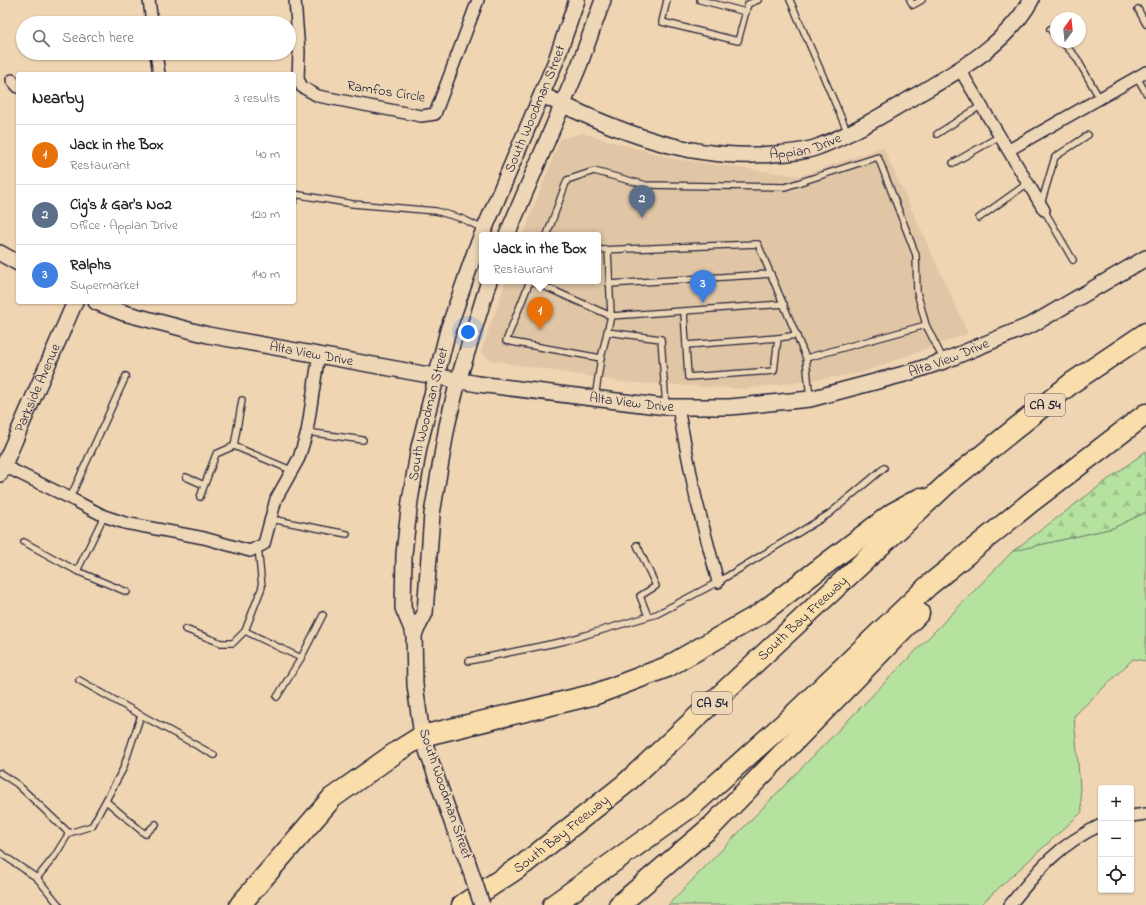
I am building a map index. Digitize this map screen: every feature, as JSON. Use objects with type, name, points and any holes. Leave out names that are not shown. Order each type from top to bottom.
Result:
[{"type":"highway","name":"South Bay Freeway","points":[[462,905],[524,864],[625,784],[948,482],[1073,382],[1146,333]]},
{"type":"highway","points":[[553,905],[692,806],[788,719],[928,586],[1031,502],[1146,414]]},
{"type":"highway","points":[[240,905],[332,798],[398,751],[422,736],[596,694],[667,667],[760,614],[893,513],[948,482]]},
{"type":"highway","points":[[619,905],[713,825],[874,658],[1031,502]]},
{"type":"main road","name":"South Woodman Street","points":[[483,232],[542,95],[578,0]]},
{"type":"main road","name":"South Woodman Street","points":[[507,232],[588,43],[603,0]]},
{"type":"main road","name":"Appian Drive","points":[[542,95],[562,105],[647,140],[708,153],[749,156],[786,153],[819,147],[848,134],[960,70],[995,44],[1008,32],[1031,0]]},
{"type":"main road","name":"South Woodman Street","points":[[479,243],[448,330],[418,447],[404,554],[403,608],[414,634],[415,685],[422,736],[482,905]]},
{"type":"main road","points":[[0,253],[16,262]]},
{"type":"main road","name":"Alta View Drive","points":[[101,304],[124,313],[208,336],[319,354],[458,381],[595,399],[672,407],[730,407],[810,399],[908,373],[944,361],[1033,324],[1146,258]]},
{"type":"main road","name":"South Woodman Street","points":[[414,634],[425,613],[432,514],[445,434],[458,381],[488,284]]},
{"type":"main road","name":"Parkside Avenue","points":[[2,470],[74,304]]},
{"type":"street","points":[[149,0],[151,16]]},
{"type":"street","name":"Ramfos Circle","points":[[295,0],[299,51],[298,79],[302,87],[318,96],[421,116],[435,114],[478,0]]},
{"type":"street","points":[[157,60],[159,72]]},
{"type":"street","points":[[960,70],[983,105],[1043,207]]},
{"type":"street","points":[[1009,150],[1142,75]]},
{"type":"street","points":[[2,470],[70,498],[104,516],[125,523],[204,538],[250,551],[264,544],[276,499],[299,458],[307,432],[319,354]]},
{"type":"street","points":[[672,407],[718,582]]},
{"type":"street","points":[[1134,816],[1146,814]]},
{"type":"street","points":[[1010,905],[1040,868],[1051,857],[1076,838],[1098,827]]},
{"type":"lane","points":[[667,0],[662,22],[738,41],[748,4],[758,0]]},
{"type":"lane","points":[[700,0],[746,12]]},
{"type":"lane","points":[[790,0],[848,134]]},
{"type":"lane","points":[[910,0],[913,4],[922,0]]},
{"type":"lane","points":[[1138,9],[1146,24]]},
{"type":"lane","points":[[1068,48],[1076,57],[1100,99]]},
{"type":"lane","points":[[1142,75],[1146,93]]},
{"type":"lane","points":[[937,134],[983,105]]},
{"type":"lane","points":[[953,163],[1001,136]]},
{"type":"lane","points":[[1073,260],[1043,207],[1054,157],[1088,136]]},
{"type":"lane","points":[[548,232],[567,180],[594,171],[646,185],[785,187],[878,157],[916,255],[917,292],[926,325],[944,361]]},
{"type":"lane","points":[[980,218],[1029,183]]},
{"type":"lane","points":[[296,194],[353,204],[436,211],[463,219],[484,229]]},
{"type":"lane","points":[[601,250],[758,244],[806,358],[810,399]]},
{"type":"lane","points":[[595,399],[601,358],[611,316],[608,250]]},
{"type":"lane","points":[[609,284],[771,274]]},
{"type":"lane","points":[[530,284],[506,341],[601,358]]},
{"type":"lane","points":[[538,284],[611,316],[784,304]]},
{"type":"lane","points":[[684,312],[688,377],[774,371],[778,338]]},
{"type":"lane","points":[[806,358],[926,325]]},
{"type":"lane","points":[[607,332],[661,338],[672,407]]},
{"type":"lane","points":[[686,345],[778,338],[797,335]]},
{"type":"lane","points":[[70,498],[126,376]]},
{"type":"lane","points":[[234,446],[242,400]]},
{"type":"lane","points":[[307,432],[363,440]]},
{"type":"lane","points":[[200,497],[216,454],[234,446],[291,470]]},
{"type":"lane","points":[[469,661],[565,641],[657,614],[718,582],[828,514],[884,468]]},
{"type":"lane","points":[[186,477],[204,485]]},
{"type":"lane","points":[[77,571],[104,516]]},
{"type":"lane","points":[[271,519],[347,534]]},
{"type":"lane","points":[[24,542],[77,571],[127,592]]},
{"type":"lane","points":[[638,545],[656,586],[640,596],[648,616]]},
{"type":"lane","points":[[185,629],[221,643],[233,643],[245,631],[262,587],[258,547]]},
{"type":"lane","points":[[277,697],[324,615]]},
{"type":"lane","points":[[245,631],[300,658]]},
{"type":"lane","points":[[79,680],[214,755]]},
{"type":"lane","points":[[37,878],[54,857],[69,833],[92,826],[123,769],[140,715]]},
{"type":"lane","points":[[0,773],[17,784],[69,833]]},
{"type":"lane","points":[[106,801],[145,834],[156,824]]},
{"type":"lane","points":[[0,853],[37,878],[59,905]]},
{"type":"shaded area","points":[[582,133],[675,159],[800,176],[883,147],[968,333],[858,374],[746,389],[622,382],[490,360],[481,352],[505,284],[601,284],[601,232],[524,232],[560,139]]},
{"type":"green space","points":[[1146,451],[1146,512],[1113,528],[1013,551]]},
{"type":"green space","points":[[1146,512],[1146,661],[1133,659],[1074,716],[1082,812],[980,905],[668,905],[1013,551],[1113,528]]},
{"type":"place","name":"Cig's & Gar's No2","points":[[642,218]]},
{"type":"place","name":"Ralphs","points":[[703,303]]},
{"type":"place","name":"Jack in the Box","points":[[540,330]]}]
